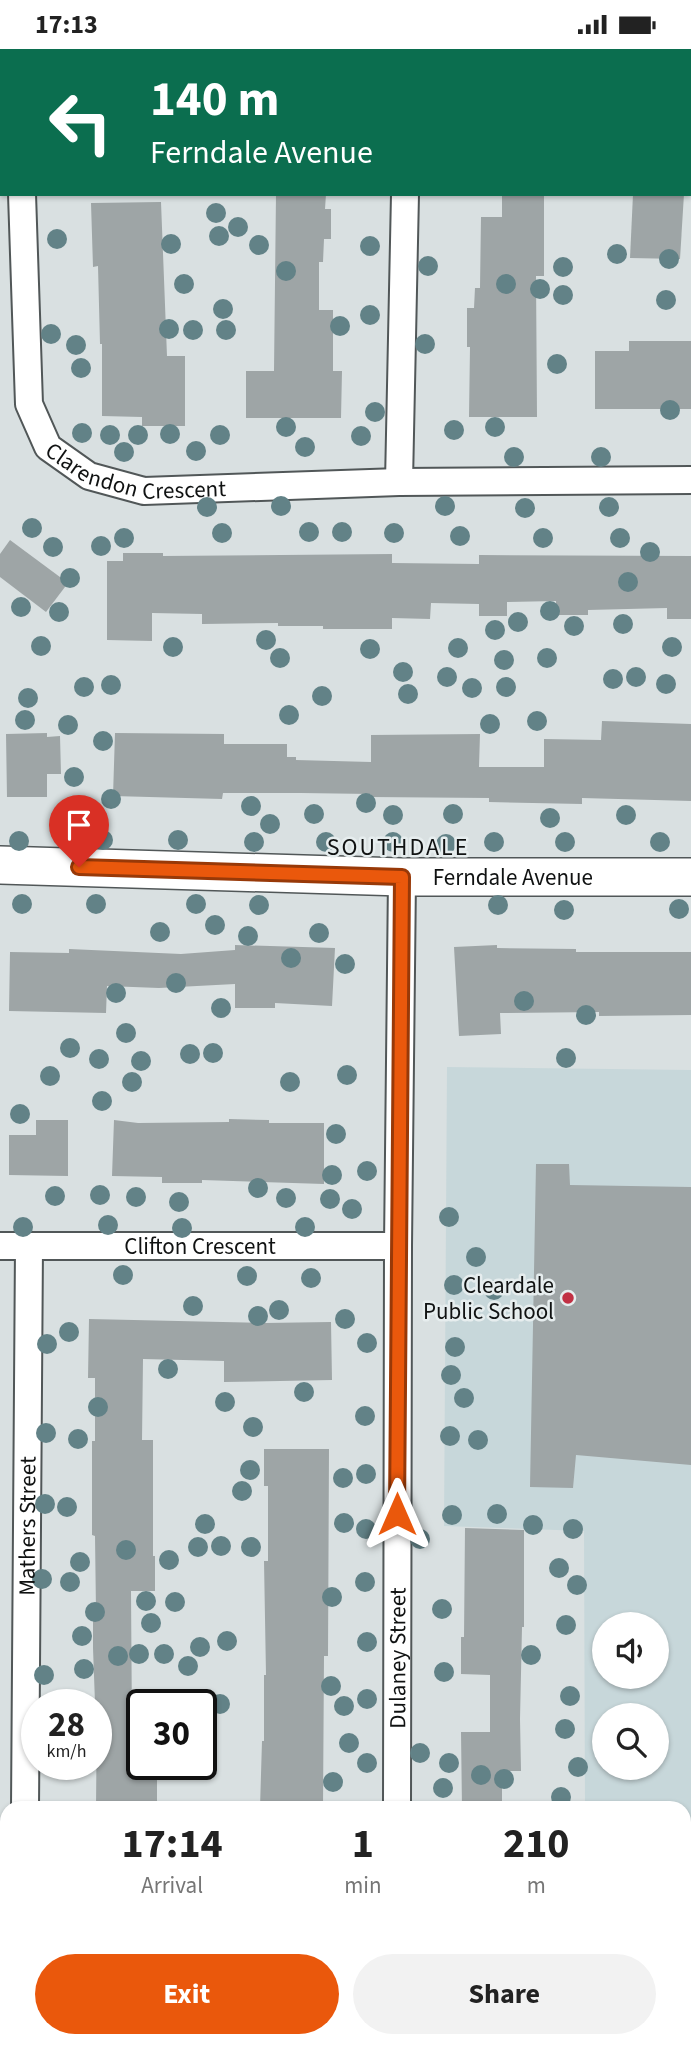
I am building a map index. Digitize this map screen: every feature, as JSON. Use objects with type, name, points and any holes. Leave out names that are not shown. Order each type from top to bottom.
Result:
[{"type":"street","name":"Clarendon Crescent","points":[[22,196],[29,404],[48,447],[89,476],[144,491],[399,482],[691,480]]},
{"type":"street","points":[[399,482],[405,196]]},
{"type":"street","name":"Ferndale Avenue","points":[[0,865],[402,877],[691,877]]},
{"type":"street","name":"Dulaney Street","points":[[397,1801],[397,1247],[402,877]]},
{"type":"street","name":"Clifton Crescent","points":[[0,1246],[397,1247]]},
{"type":"street","name":"Mathers Street","points":[[24,1801],[29,1246]]},
{"type":"shaded area","name":"Cleardale Public School","points":[[447,1067],[691,1070],[691,1801],[585,1801],[584,1531],[444,1526]]},
{"type":"building","points":[[276,196],[326,196],[325,209],[331,209],[331,239],[324,239],[323,262],[319,262],[319,310],[333,310],[333,371],[342,371],[341,418],[246,418],[246,371],[274,371]]},
{"type":"building","points":[[502,196],[544,196],[544,276],[536,276],[537,417],[469,417],[470,347],[467,347],[467,308],[474,308],[475,288],[480,288],[481,217],[502,217]]},
{"type":"building","points":[[633,196],[684,196],[680,259],[630,258]]},
{"type":"building","points":[[161,202],[167,356],[185,356],[185,426],[142,426],[142,417],[102,416],[98,266],[93,267],[91,203]]},
{"type":"building","points":[[629,341],[691,341],[691,409],[595,409],[595,351],[629,351]]},
{"type":"building","points":[[10,540],[68,583],[46,612],[0,577],[0,554]]},
{"type":"building","points":[[123,553],[163,553],[163,556],[392,554],[392,563],[479,564],[479,555],[691,556],[691,619],[667,619],[667,608],[588,610],[588,615],[556,615],[556,601],[507,602],[507,616],[479,616],[479,604],[431,603],[430,619],[392,618],[392,629],[323,629],[323,626],[278,626],[278,623],[202,624],[202,614],[152,613],[152,641],[107,640],[107,561],[123,561]]},
{"type":"building","points":[[602,721],[691,724],[691,801],[582,798],[582,804],[489,802],[489,798],[371,797],[371,794],[301,793],[223,793],[222,799],[113,796],[115,733],[224,734],[224,744],[287,744],[287,757],[296,757],[296,760],[371,762],[371,735],[480,734],[479,767],[544,767],[544,739],[601,740]]},
{"type":"building","points":[[47,733],[47,737],[60,736],[61,774],[47,774],[47,797],[7,797],[6,734]]},
{"type":"building","points":[[235,945],[335,948],[332,1006],[275,1003],[275,1008],[235,1008],[235,984],[159,988],[107,986],[106,1013],[9,1011],[10,952],[69,953],[69,949],[181,954],[235,950]]},
{"type":"building","points":[[497,945],[497,948],[576,949],[576,952],[691,952],[691,1015],[500,1013],[501,1034],[459,1036],[454,947]]},
{"type":"building","points":[[229,1119],[269,1120],[269,1123],[324,1123],[324,1184],[202,1180],[202,1183],[162,1183],[162,1177],[112,1176],[114,1120],[138,1123],[229,1122]]},
{"type":"building","points":[[36,1120],[68,1120],[68,1176],[9,1175],[9,1135],[36,1135]]},
{"type":"building","points":[[536,1164],[569,1164],[570,1185],[691,1187],[691,1465],[576,1455],[573,1488],[530,1487]]},
{"type":"building","points":[[89,1319],[331,1322],[332,1380],[224,1382],[224,1361],[143,1359],[142,1440],[153,1440],[155,1591],[131,1591],[132,1689],[126,1689],[126,1780],[157,1780],[157,1801],[96,1801],[96,1780],[112,1780],[112,1689],[94,1689],[93,1612],[96,1612],[95,1536],[92,1535],[92,1441],[95,1441],[95,1378],[88,1378]]},
{"type":"building","points":[[264,1449],[329,1449],[328,1656],[324,1656],[323,1801],[260,1801],[266,1675],[264,1561],[268,1561],[268,1486],[264,1486]]},
{"type":"building","points":[[465,1528],[524,1530],[521,1771],[502,1771],[502,1801],[462,1801],[461,1732],[490,1732],[490,1675],[461,1674],[461,1637],[464,1637]]},
{"type":"place","name":"Cleardale Public School","points":[[568,1298]]},
{"type":"district","name":"SOUTHDALE","points":[[398,847]]},
{"type":"route","points":[[79,867],[402,877],[397,1514]]}]
